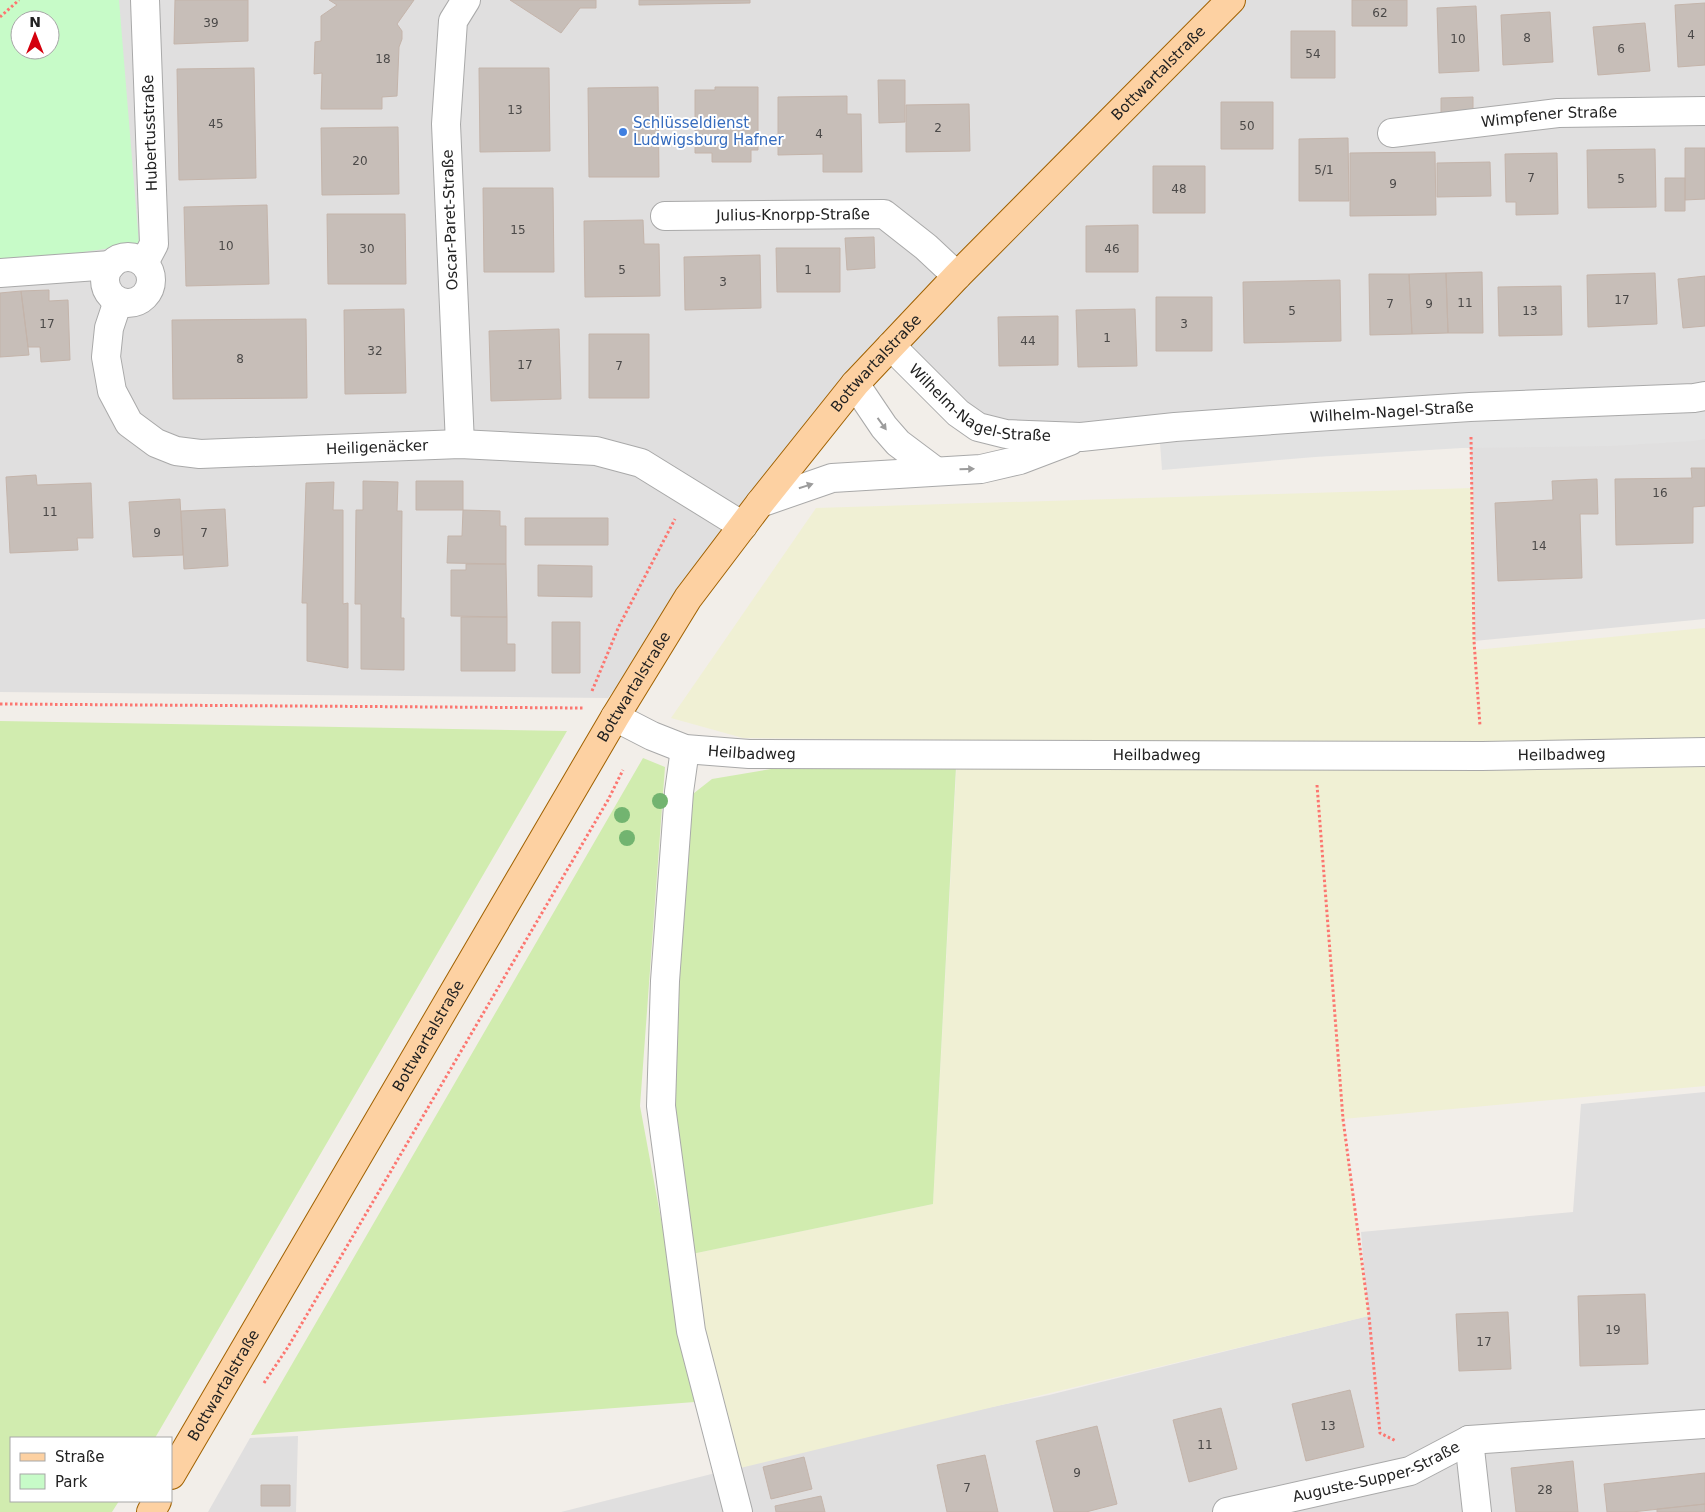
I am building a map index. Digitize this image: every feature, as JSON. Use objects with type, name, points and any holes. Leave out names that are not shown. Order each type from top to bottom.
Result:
[{"type":"main road","name":"Bottwartalstraße","points":[[172,1473],[615,717],[688,598],[760,503],[855,384],[957,276],[1232,0]]},
{"type":"street","name":"Hubertusstraße","points":[[144,263],[154,244],[145,0]]},
{"type":"street","name":"Oscar-Paret-Straße","points":[[460,444],[446,124],[453,21],[466,0]]},
{"type":"street","name":"Wimpfener Straße","points":[[1392,133],[1558,113],[1705,111]]},
{"type":"street","name":"Julius-Knorpp-Straße","points":[[665,216],[884,214],[926,247],[957,276]]},
{"type":"street","points":[[0,274],[111,264],[124,257],[138,259],[144,263],[152,276],[150,291],[139,301],[125,304],[112,298],[105,285],[105,277],[111,264]]},
{"type":"street","name":"Heiligenäcker","points":[[118,301],[110,328],[106,357],[112,391],[129,423],[156,443],[176,451],[200,454],[460,444],[596,451],[640,463],[743,526]]},
{"type":"street","name":"Wilhelm-Nagel-Straße","points":[[891,346],[958,413],[978,427],[1006,434],[1080,437],[1194,426],[1470,407],[1705,396]]},
{"type":"street","points":[[855,384],[884,427],[898,443],[934,470]]},
{"type":"street","name":"Wilhelm-Nagel-Straße","points":[[760,503],[832,478],[981,468],[1020,460],[1080,437]]},
{"type":"street","name":"Heilbadweg","points":[[615,717],[652,736],[686,749],[759,754],[1482,756],[1705,752]]},
{"type":"street","points":[[686,749],[679,792],[665,981],[661,1106],[691,1331],[738,1512]]},
{"type":"street","name":"Auguste-Supper-Straße","points":[[1227,1512],[1302,1504],[1410,1471],[1469,1440],[1705,1424]]},
{"type":"street","points":[[1469,1440],[1477,1512]]},
{"type":"path","points":[[0,17],[19,0]]},
{"type":"path","points":[[1470,407],[1474,641],[1482,756]]},
{"type":"path","points":[[589,699],[619,626],[676,517],[691,493]]},
{"type":"path","points":[[0,704],[586,708]]},
{"type":"path","points":[[1315,755],[1343,1119],[1369,1316],[1380,1433],[1399,1442]]},
{"type":"path","points":[[260,1388],[288,1347],[608,800]]},
{"type":"shaded area","points":[[0,0],[1705,0],[1705,619],[1474,641],[1470,407],[1006,434],[891,346],[743,526],[608,698],[0,692]]},
{"type":"shaded area","points":[[1705,410],[1705,439],[1693,441],[1612,446],[1462,448],[1315,457],[1162,470],[1160,443],[1317,429],[1612,417]]},
{"type":"shaded area","points":[[1705,1092],[1705,1512],[561,1512],[906,1425],[1049,1395],[1368,1316],[1361,1232],[1573,1212],[1581,1104]]},
{"type":"shaded area","points":[[298,1436],[296,1512],[208,1512],[250,1438]]},
{"type":"green space","points":[[0,0],[119,0],[139,244],[0,264]]},
{"type":"green space","points":[[1473,488],[1475,650],[1705,628],[1705,1086],[1343,1119],[1369,1316],[728,1471],[687,1255],[933,1204],[958,740],[743,738],[671,718],[816,508]]},
{"type":"green space","points":[[0,721],[567,731],[156,1437],[10,1437],[10,1502],[118,1502],[112,1512],[0,1512]]},
{"type":"green space","points":[[643,758],[665,767],[640,1106],[695,1402],[251,1435]]},
{"type":"green space","points":[[956,767],[933,1204],[687,1255],[667,1113],[689,797],[712,779],[771,769]]},
{"type":"building","points":[[175,0],[248,0],[248,41],[174,44]]},
{"type":"building","points":[[329,0],[414,0],[397,24],[402,31],[402,39],[399,47],[397,96],[382,97],[382,109],[321,109],[322,73],[314,74],[315,42],[321,41],[321,16],[337,5]]},
{"type":"building","points":[[510,0],[596,0],[596,8],[580,8],[561,33]]},
{"type":"building","points":[[639,0],[750,0],[750,3],[639,5]]},
{"type":"building","points":[[1352,0],[1407,0],[1407,26],[1352,26]]},
{"type":"building","points":[[1705,3],[1705,65],[1678,67],[1675,5]]},
{"type":"building","points":[[1476,6],[1479,71],[1439,73],[1437,8]]},
{"type":"building","points":[[1550,12],[1553,62],[1503,65],[1501,15]]},
{"type":"building","points":[[1645,23],[1650,71],[1598,75],[1593,27]]},
{"type":"building","points":[[1291,31],[1335,31],[1335,78],[1291,78]]},
{"type":"building","points":[[254,68],[256,178],[179,180],[177,69]]},
{"type":"building","points":[[479,68],[549,68],[550,151],[480,152]]},
{"type":"building","points":[[878,80],[905,80],[905,122],[879,123]]},
{"type":"building","name":"Schlüsseldienst Ludwigsburg Hafner","points":[[658,87],[659,177],[589,177],[588,88]]},
{"type":"building","points":[[715,87],[758,87],[758,150],[751,150],[751,162],[712,162],[712,153],[695,153],[695,90],[715,90]]},
{"type":"building","points":[[847,96],[847,114],[861,114],[862,172],[823,172],[823,154],[778,155],[778,97]]},
{"type":"building","points":[[1473,97],[1473,114],[1441,115],[1441,98]]},
{"type":"building","points":[[1221,102],[1273,102],[1273,149],[1221,149]]},
{"type":"building","points":[[969,104],[970,151],[906,152],[906,105]]},
{"type":"building","points":[[398,127],[399,194],[322,195],[321,128]]},
{"type":"building","points":[[1348,138],[1349,201],[1299,201],[1299,139]]},
{"type":"building","points":[[1685,148],[1705,148],[1705,199],[1685,200]]},
{"type":"building","points":[[1655,149],[1656,207],[1588,208],[1587,150]]},
{"type":"building","points":[[1435,152],[1436,215],[1350,216],[1350,153]]},
{"type":"building","points":[[1557,153],[1558,214],[1516,215],[1516,202],[1506,202],[1505,154]]},
{"type":"building","points":[[1490,162],[1491,196],[1437,197],[1437,163]]},
{"type":"building","points":[[1153,166],[1205,166],[1205,213],[1153,213]]},
{"type":"building","points":[[1665,178],[1685,178],[1685,211],[1665,211]]},
{"type":"building","points":[[483,188],[553,188],[554,272],[484,272]]},
{"type":"building","points":[[267,205],[269,284],[186,286],[184,207]]},
{"type":"building","points":[[327,214],[405,214],[406,284],[328,284]]},
{"type":"building","points":[[643,220],[644,244],[659,244],[660,296],[585,297],[584,221]]},
{"type":"building","points":[[1138,225],[1138,272],[1086,272],[1086,226]]},
{"type":"building","points":[[874,237],[875,268],[847,270],[845,238]]},
{"type":"building","points":[[776,248],[840,248],[840,292],[777,292]]},
{"type":"building","points":[[760,255],[761,308],[685,310],[684,257]]},
{"type":"building","points":[[1482,272],[1483,333],[1448,333],[1446,273]]},
{"type":"building","points":[[1446,273],[1448,333],[1412,334],[1409,274]]},
{"type":"building","points":[[1655,273],[1657,324],[1588,327],[1587,275]]},
{"type":"building","points":[[1369,274],[1409,274],[1412,334],[1370,335]]},
{"type":"building","points":[[1705,276],[1705,326],[1683,328],[1678,279]]},
{"type":"building","points":[[1340,280],[1341,341],[1244,343],[1243,282]]},
{"type":"building","points":[[1561,286],[1562,335],[1499,336],[1498,287]]},
{"type":"building","points":[[49,290],[49,301],[68,300],[70,360],[41,362],[40,347],[28,347],[21,291]]},
{"type":"building","points":[[21,291],[29,355],[0,357],[0,293]]},
{"type":"building","points":[[1156,297],[1212,297],[1212,351],[1156,351]]},
{"type":"building","points":[[404,309],[406,393],[345,394],[344,310]]},
{"type":"building","points":[[1135,309],[1137,366],[1078,367],[1076,310]]},
{"type":"building","points":[[1058,316],[1058,365],[999,366],[998,317]]},
{"type":"building","points":[[306,319],[307,398],[173,399],[172,320]]},
{"type":"building","points":[[559,329],[561,399],[491,401],[489,331]]},
{"type":"building","points":[[589,334],[649,334],[649,398],[589,398]]},
{"type":"building","points":[[1691,468],[1705,468],[1705,506],[1693,507],[1693,543],[1616,545],[1615,479],[1692,478]]},
{"type":"building","points":[[36,475],[37,485],[91,483],[93,538],[77,538],[78,550],[10,553],[6,477]]},
{"type":"building","points":[[1597,479],[1598,514],[1580,514],[1582,578],[1498,581],[1495,503],[1553,500],[1552,481]]},
{"type":"building","points":[[363,481],[398,482],[397,511],[402,511],[401,618],[404,618],[404,670],[361,669],[361,604],[355,604],[356,510],[363,510]]},
{"type":"building","points":[[416,481],[463,481],[463,510],[416,510]]},
{"type":"building","points":[[334,482],[333,510],[343,510],[343,604],[348,603],[348,668],[307,661],[307,603],[302,603],[306,483]]},
{"type":"building","points":[[180,499],[183,555],[133,557],[129,502]]},
{"type":"building","points":[[225,509],[228,566],[184,569],[181,511]]},
{"type":"building","points":[[463,510],[500,511],[500,526],[506,526],[506,564],[447,563],[448,536],[462,536]]},
{"type":"building","points":[[525,518],[608,518],[608,545],[525,545]]},
{"type":"building","points":[[466,564],[506,564],[507,617],[451,616],[451,570],[466,570]]},
{"type":"building","points":[[538,565],[592,566],[592,597],[538,596]]},
{"type":"building","points":[[461,617],[507,617],[507,644],[515,644],[515,671],[461,671]]},
{"type":"building","points":[[552,622],[580,622],[580,673],[552,673]]},
{"type":"building","points":[[1645,1294],[1648,1364],[1580,1366],[1578,1296]]},
{"type":"building","points":[[1508,1312],[1511,1369],[1459,1371],[1456,1314]]},
{"type":"building","points":[[1350,1390],[1364,1447],[1306,1461],[1292,1404]]},
{"type":"building","points":[[1221,1408],[1237,1469],[1189,1482],[1173,1420]]},
{"type":"building","points":[[1097,1426],[1117,1504],[1086,1512],[1054,1512],[1036,1441]]},
{"type":"building","points":[[985,1455],[998,1512],[947,1512],[937,1465]]},
{"type":"building","points":[[804,1457],[812,1489],[771,1499],[763,1467]]},
{"type":"building","points":[[1573,1461],[1578,1512],[1516,1512],[1511,1468]]},
{"type":"building","points":[[1705,1473],[1705,1504],[1632,1512],[1607,1512],[1604,1484]]},
{"type":"building","points":[[261,1485],[290,1485],[290,1506],[261,1506]]},
{"type":"building","points":[[821,1496],[825,1512],[776,1512],[775,1506]]},
{"type":"building","points":[[1705,1504],[1705,1512],[1657,1512],[1657,1509]]},
{"type":"place","name":"Schlüsseldienst Ludwigsburg Hafner","points":[[623,132]]}]
